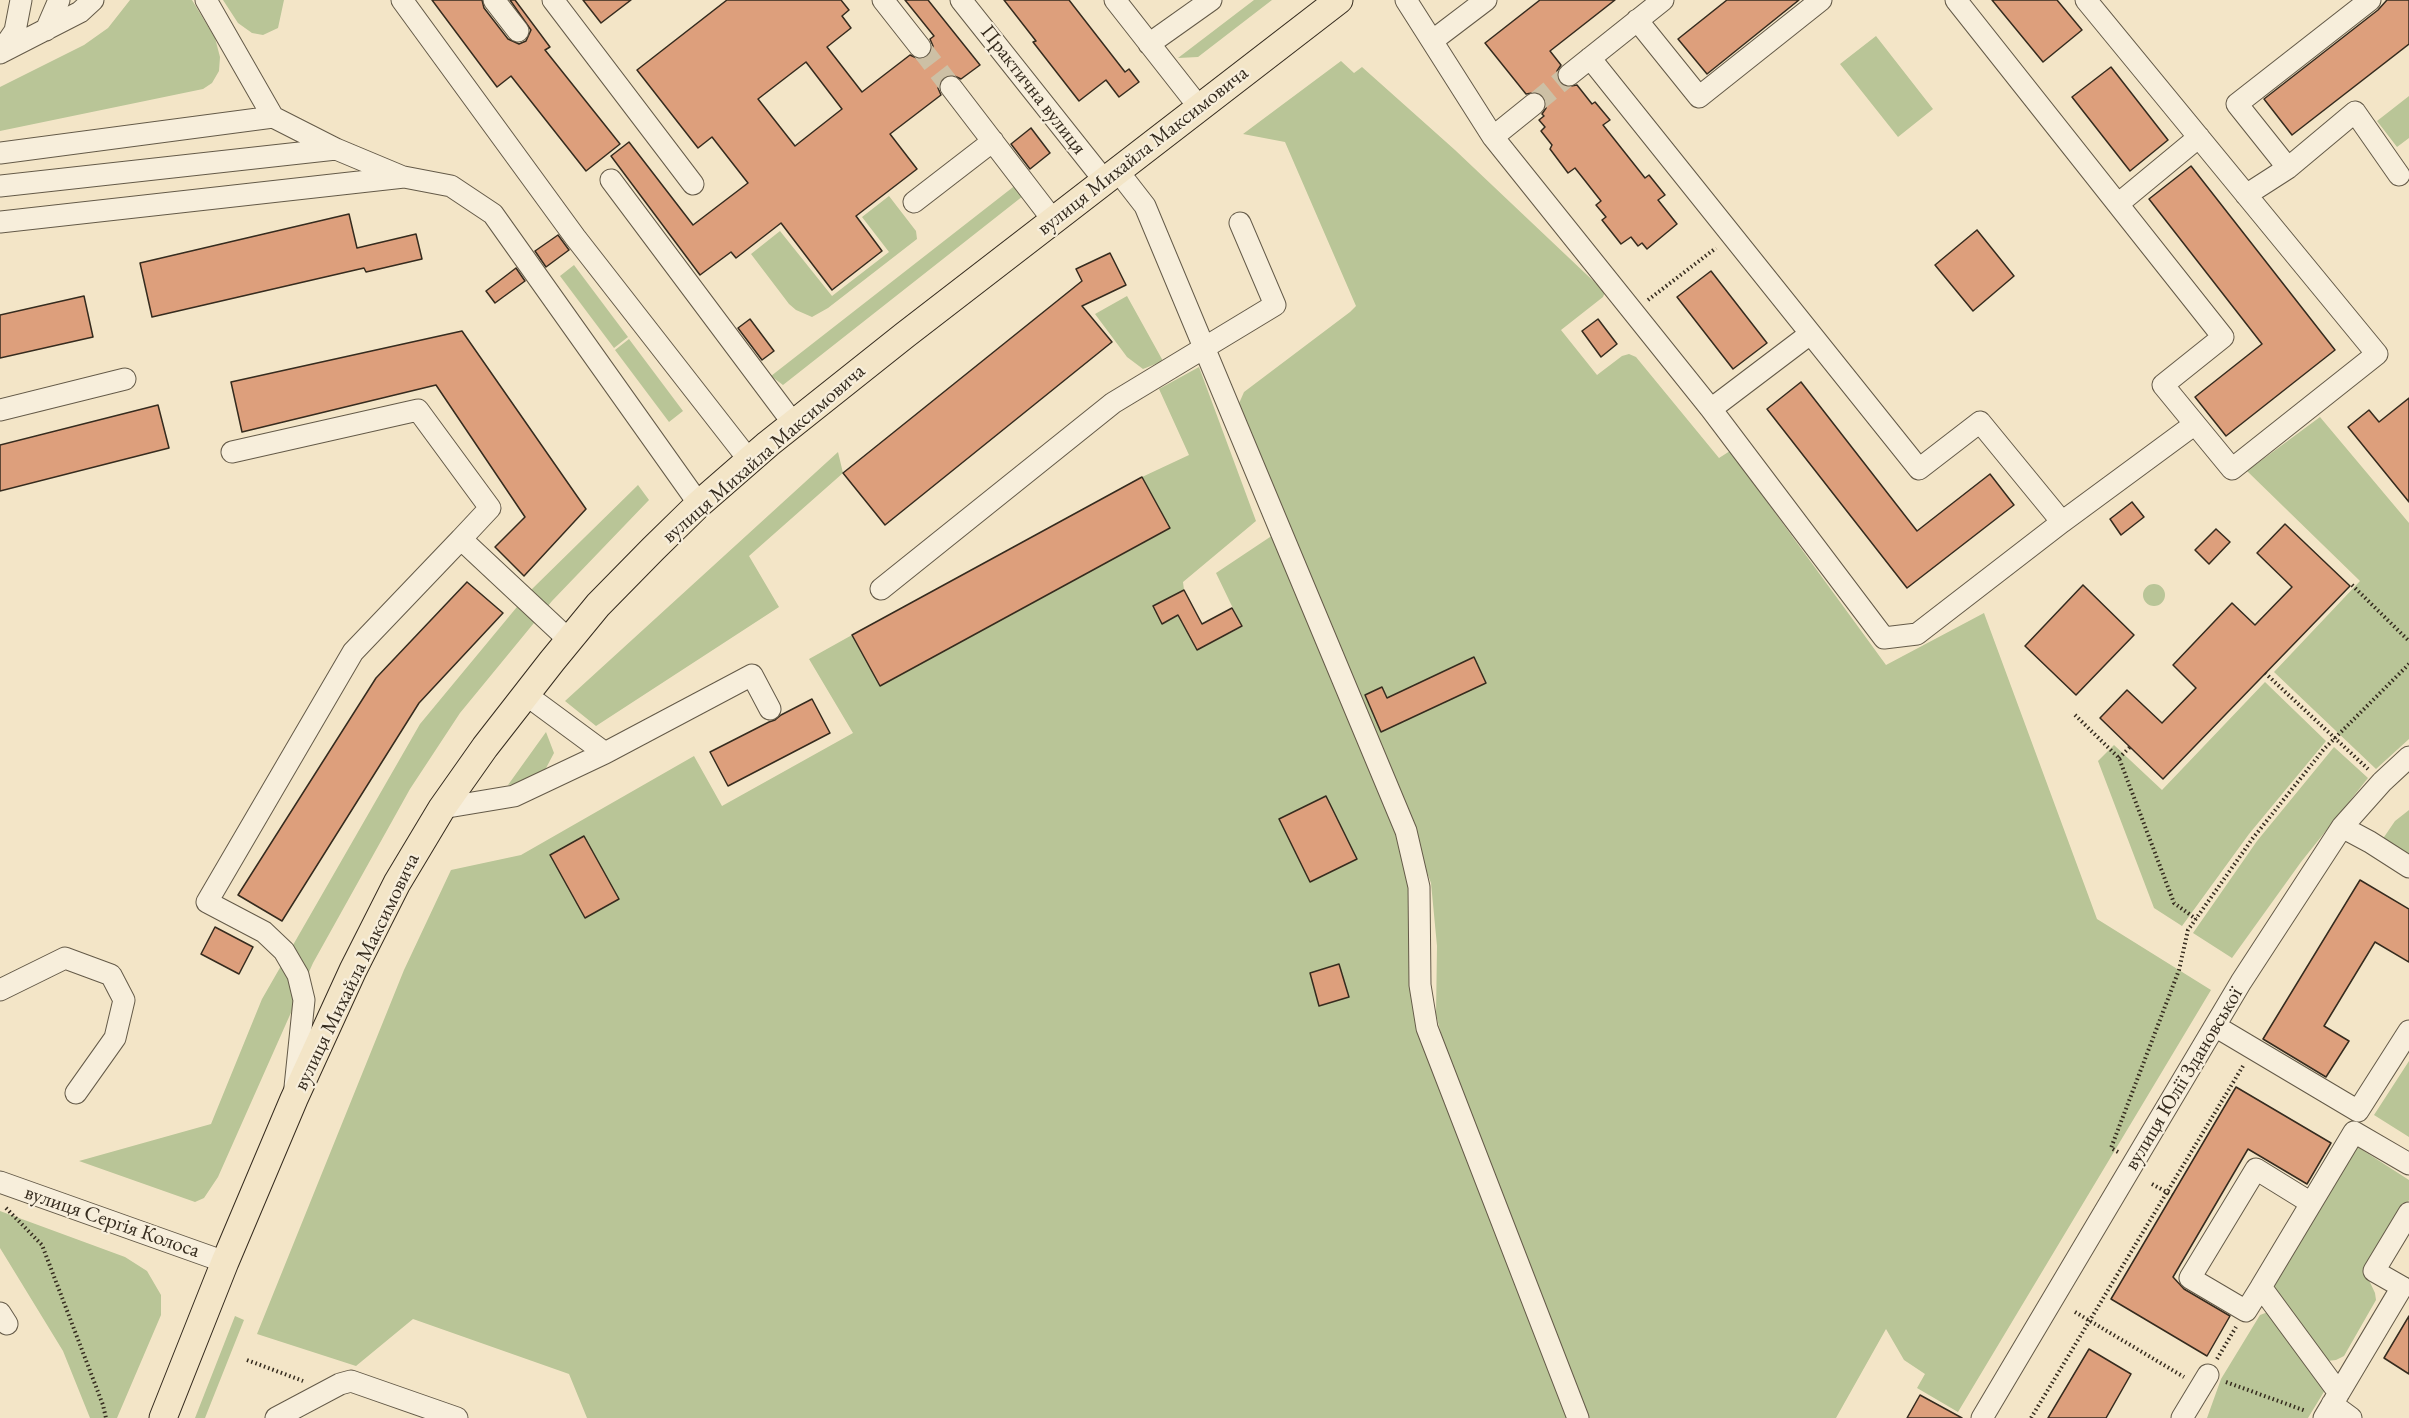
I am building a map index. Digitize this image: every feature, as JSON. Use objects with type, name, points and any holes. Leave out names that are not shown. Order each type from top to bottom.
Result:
[{"type":"main road","name":"вулиця Михайла Максимовича","points":[[163,1418],[294,1099],[353,970],[392,893],[442,808],[525,694],[598,605],[699,504],[793,423],[1110,175],[1339,0]]},
{"type":"street","points":[[0,53],[15,31],[21,0]]},
{"type":"street","points":[[46,30],[59,0]]},
{"type":"street","points":[[0,53],[80,12],[93,0]]},
{"type":"street","points":[[206,0],[273,117],[336,149],[404,177],[452,186],[493,214],[699,504]]},
{"type":"street","points":[[402,0],[575,237],[749,460]]},
{"type":"street","points":[[494,0],[518,31]]},
{"type":"street","points":[[553,0],[693,184]]},
{"type":"street","points":[[883,0],[920,47]]},
{"type":"street","name":"Практична вулиця","points":[[961,0],[1110,175],[1145,206],[1406,831],[1419,887],[1420,985],[1427,1028],[1578,1418]]},
{"type":"street","points":[[1115,0],[1199,107]]},
{"type":"street","points":[[1149,44],[1211,0]]},
{"type":"street","points":[[1406,0],[1493,137],[1711,410],[1884,638],[1917,634],[2062,522],[2195,424]]},
{"type":"street","points":[[1432,41],[1486,0]]},
{"type":"street","points":[[1569,75],[1662,0]]},
{"type":"street","points":[[1637,20],[1699,97],[1821,0]]},
{"type":"street","points":[[1956,0],[2223,337],[2163,385],[2232,469],[2377,354],[2086,0]]},
{"type":"street","points":[[2288,168],[2237,104],[2370,0]]},
{"type":"street","points":[[1590,58],[1919,469],[1980,422],[2062,522]]},
{"type":"street","points":[[951,87],[1053,220]]},
{"type":"street","points":[[1493,137],[1534,104]]},
{"type":"street","points":[[2246,195],[2288,168],[2355,112],[2399,175]]},
{"type":"street","points":[[0,153],[273,117]]},
{"type":"street","points":[[2118,204],[2199,138]]},
{"type":"street","points":[[914,202],[993,141]]},
{"type":"street","points":[[0,186],[336,149]]},
{"type":"street","points":[[0,222],[404,177]]},
{"type":"street","points":[[611,180],[793,423]]},
{"type":"street","points":[[881,589],[1113,404],[1275,305],[1240,222]]},
{"type":"street","points":[[1711,410],[1809,334]]},
{"type":"street","points":[[0,410],[125,379]]},
{"type":"street","points":[[232,452],[418,410],[490,508],[353,652],[207,902],[264,932],[284,951],[298,975],[304,1000],[294,1099]]},
{"type":"street","points":[[461,539],[569,640]]},
{"type":"street","points":[[442,808],[514,796],[604,753],[752,675],[770,709]]},
{"type":"street","points":[[525,694],[604,753]]},
{"type":"street","name":"вулиця Юлії Здановської","points":[[1982,1418],[2215,1026],[2342,827],[2382,782],[2409,757]]},
{"type":"street","points":[[2342,827],[2409,867]]},
{"type":"street","points":[[0,990],[65,958],[111,975],[124,1000],[115,1038],[76,1093]]},
{"type":"street","points":[[2215,1026],[2358,1111],[2409,1031]]},
{"type":"street","points":[[2311,1203],[2256,1169],[2190,1278],[2246,1311],[2354,1132],[2409,1164]]},
{"type":"street","name":"вулиця Сергія Колоса","points":[[0,1182],[225,1263]]},
{"type":"street","points":[[2332,1405],[2402,1287],[2374,1271],[2409,1214]]},
{"type":"street","points":[[2261,1287],[2332,1405],[2351,1418]]},
{"type":"street","points":[[276,1418],[340,1384],[351,1381],[457,1418]]},
{"type":"street","points":[[2182,1418],[2204,1381]]},
{"type":"path","points":[[1633,312],[1731,236]]},
{"type":"path","points":[[2352,585],[2409,641]]},
{"type":"path","points":[[2111,1149],[2179,970],[2188,930],[2253,838],[2335,739],[2409,664]]},
{"type":"path","points":[[2265,674],[2382,782]]},
{"type":"path","points":[[2075,715],[2119,758],[2174,903],[2196,919]]},
{"type":"path","points":[[2119,758],[2130,747]]},
{"type":"path","points":[[2031,1418],[2170,1194],[2243,1066]]},
{"type":"path","points":[[2152,1184],[2170,1194]]},
{"type":"path","points":[[4,1205],[42,1245],[106,1418]]},
{"type":"path","points":[[2204,1381],[2246,1311]]},
{"type":"path","points":[[2075,1312],[2204,1381],[2332,1405]]},
{"type":"green space","points":[[130,0],[192,0],[215,38],[220,57],[219,71],[212,83],[203,89],[0,131],[0,87],[84,45],[108,28]]},
{"type":"green space","points":[[223,0],[284,0],[278,28],[263,35],[252,33],[238,23]]},
{"type":"green space","points":[[1254,0],[1272,0],[1198,57],[1178,58]]},
{"type":"green space","points":[[1876,36],[1933,109],[1898,137],[1840,64]]},
{"type":"green space","points":[[1341,61],[1354,73],[1362,67],[1455,150],[1605,292],[1603,297],[1561,330],[1597,375],[1622,356],[1629,354],[1636,357],[1719,458],[1730,451],[1886,665],[1984,613],[2097,919],[2211,990],[1958,1412],[1917,1388],[1925,1374],[1904,1360],[1886,1329],[1836,1418],[587,1418],[569,1374],[413,1319],[356,1366],[257,1334],[404,970],[451,870],[521,855],[694,756],[722,806],[853,733],[809,659],[852,635],[880,685],[1169,529],[1142,477],[1189,455],[1159,389],[1199,367],[1256,521],[1183,582],[1184,590],[1153,607],[1162,623],[1193,607],[1199,627],[1228,634],[1242,627],[1216,573],[1273,535],[1401,837],[1412,888],[1412,984],[1447,1055],[1436,1015],[1437,946],[1431,883],[1382,753],[1237,408],[1244,392],[1356,306],[1285,142],[1243,134]]},
{"type":"green space","points":[[2409,96],[2409,138],[2397,147],[2377,121]]},
{"type":"green space","points":[[1017,184],[1023,196],[783,385],[771,376]]},
{"type":"green space","points":[[889,196],[916,231],[917,239],[828,308],[812,317],[789,304],[751,254],[780,231],[832,296],[889,252],[862,217]]},
{"type":"green space","points":[[574,265],[628,337],[614,348],[560,276]]},
{"type":"green space","points":[[1127,296],[1163,361],[1143,369],[1127,357],[1095,314]]},
{"type":"green space","points":[[629,339],[683,411],[669,422],[615,350]]},
{"type":"green space","points":[[2320,417],[2409,523],[2409,739],[2376,769],[2274,672],[2360,581],[2247,471]]},
{"type":"green space","points":[[838,452],[843,473],[749,556],[779,607],[596,726],[565,701]]},
{"type":"green space","points":[[638,485],[649,500],[552,601],[460,713],[410,789],[313,963],[218,1177],[204,1198],[195,1202],[79,1161],[211,1124],[262,999],[420,724],[531,590]]},
{"type":"green space","points":[[2154,584],[2162,587],[2165,595],[2162,603],[2154,606],[2146,603],[2143,595],[2146,587]]},
{"type":"green space","points":[[2265,682],[2326,741],[2249,834],[2182,926],[2154,908],[2098,761],[2114,745],[2162,790]]},
{"type":"green space","points":[[546,732],[554,753],[545,770],[517,784],[508,785]]},
{"type":"green space","points":[[2334,747],[2368,778],[2301,862],[2232,958],[2193,933],[2257,841]]},
{"type":"green space","points":[[2409,810],[2409,856],[2382,840],[2395,821]]},
{"type":"green space","points":[[2409,1061],[2409,1137],[2374,1115]]},
{"type":"green space","points":[[2353,1144],[2409,1180],[2409,1200],[2368,1269],[2367,1276],[2376,1300],[2344,1356],[2327,1361],[2278,1296],[2274,1286],[2275,1277]]},
{"type":"green space","points":[[0,1211],[125,1257],[147,1271],[161,1295],[161,1315],[117,1418],[90,1418],[63,1351],[0,1248]]},
{"type":"green space","points":[[2268,1312],[2325,1390],[2308,1418],[2207,1418],[2221,1379],[2260,1315]]},
{"type":"green space","points":[[235,1316],[244,1320],[205,1418],[195,1418]]},
{"type":"building","points":[[432,0],[482,0],[484,8],[508,39],[519,44],[526,41],[531,30],[510,0],[515,0],[550,47],[545,50],[620,144],[586,171],[511,76],[497,87]]},
{"type":"building","points":[[583,0],[631,0],[601,23]]},
{"type":"building","points":[[727,0],[841,0],[849,10],[842,16],[851,28],[827,47],[862,92],[910,55],[921,60],[932,52],[933,46],[930,39],[934,36],[905,0],[928,0],[980,65],[961,79],[950,74],[943,77],[938,88],[941,95],[890,134],[917,169],[856,216],[882,251],[832,290],[781,223],[736,258],[731,252],[700,275],[611,156],[629,142],[693,225],[748,183],[712,137],[698,148],[637,70]],"holes":[[[806,62],[842,109],[795,146],[758,99]]]},
{"type":"building","points":[[1004,0],[1069,0],[1125,72],[1129,69],[1139,82],[1119,97],[1106,80],[1079,101]]},
{"type":"building","points":[[1540,0],[1615,0],[1550,51],[1561,65],[1557,71],[1559,82],[1565,87],[1577,85],[1592,104],[1595,102],[1610,120],[1603,125],[1645,178],[1649,175],[1665,195],[1658,200],[1677,224],[1647,249],[1642,243],[1638,246],[1631,237],[1621,244],[1602,220],[1606,217],[1596,205],[1601,201],[1575,168],[1568,173],[1550,149],[1552,145],[1541,131],[1545,127],[1539,120],[1544,116],[1542,114],[1546,108],[1544,97],[1538,92],[1526,94],[1485,43]]},
{"type":"building","points":[[1727,0],[1799,0],[1707,74],[1678,39]]},
{"type":"building","points":[[1992,0],[2057,0],[2082,30],[2043,62]]},
{"type":"building","points":[[2387,0],[2409,0],[2409,44],[2292,135],[2264,99],[2378,10]]},
{"type":"building","points":[[2111,67],[2168,140],[2130,171],[2072,97]]},
{"type":"building","points":[[1031,128],[1050,153],[1030,169],[1011,144]]},
{"type":"building","points":[[2191,166],[2335,350],[2226,436],[2195,397],[2262,344],[2149,199]]},
{"type":"building","points":[[349,214],[357,248],[416,234],[422,259],[366,272],[364,268],[152,317],[140,263]]},
{"type":"building","points":[[1977,230],[2014,276],[1973,311],[1935,265]]},
{"type":"building","points":[[558,235],[569,250],[546,267],[535,251]]},
{"type":"building","points":[[1110,253],[1126,285],[1082,306],[1112,342],[885,525],[843,473],[1082,281],[1076,269]]},
{"type":"building","points":[[516,268],[525,281],[495,303],[486,291]]},
{"type":"building","points":[[1711,271],[1767,343],[1733,369],[1677,297]]},
{"type":"building","points":[[84,296],[93,337],[0,358],[0,315]]},
{"type":"building","points":[[750,319],[774,351],[762,360],[738,328]]},
{"type":"building","points":[[1598,319],[1617,344],[1601,357],[1582,331]]},
{"type":"building","points":[[462,331],[586,509],[524,576],[495,547],[525,517],[436,385],[242,432],[231,382]]},
{"type":"building","points":[[1801,382],[1917,531],[1990,474],[2014,505],[1907,588],[1767,409]]},
{"type":"building","points":[[2409,398],[2409,502],[2348,427],[2369,410],[2379,422]]},
{"type":"building","points":[[158,405],[169,448],[0,491],[0,445]]},
{"type":"building","points":[[1142,477],[1170,528],[880,686],[852,635]]},
{"type":"building","points":[[2132,502],[2144,517],[2121,535],[2110,519]]},
{"type":"building","points":[[2285,524],[2350,586],[2163,779],[2100,718],[2127,690],[2162,723],[2196,688],[2173,665],[2232,603],[2255,625],[2292,587],[2257,553]]},
{"type":"building","points":[[2216,529],[2230,542],[2209,564],[2195,550]]},
{"type":"building","points":[[467,582],[503,613],[419,703],[282,921],[238,895],[376,678]]},
{"type":"building","points":[[2083,585],[2134,635],[2076,695],[2025,646]]},
{"type":"building","points":[[1184,590],[1202,624],[1232,608],[1242,626],[1197,650],[1178,615],[1162,624],[1153,606]]},
{"type":"building","points":[[1474,657],[1486,683],[1381,732],[1365,695],[1382,687],[1387,698]]},
{"type":"building","points":[[812,699],[830,733],[728,786],[710,752]]},
{"type":"building","points":[[1326,796],[1357,859],[1310,882],[1279,819]]},
{"type":"building","points":[[584,836],[619,899],[585,918],[550,855]]},
{"type":"building","points":[[2360,880],[2409,909],[2409,962],[2375,942],[2324,1026],[2349,1041],[2326,1077],[2263,1039]]},
{"type":"building","points":[[215,927],[253,947],[239,974],[201,954]]},
{"type":"building","points":[[1339,964],[1349,997],[1319,1006],[1310,973]]},
{"type":"building","points":[[2236,1087],[2331,1143],[2307,1184],[2248,1149],[2173,1277],[2184,1289],[2230,1316],[2207,1356],[2111,1299]]},
{"type":"building","points":[[2409,1316],[2409,1374],[2384,1358]]},
{"type":"building","points":[[2089,1349],[2131,1374],[2106,1418],[2048,1418]]},
{"type":"building","points":[[1920,1395],[1962,1418],[1907,1418]]},
{"type":"tunnel","points":[[920,47],[951,87]]},
{"type":"tunnel","points":[[1534,104],[1569,75]]}]
